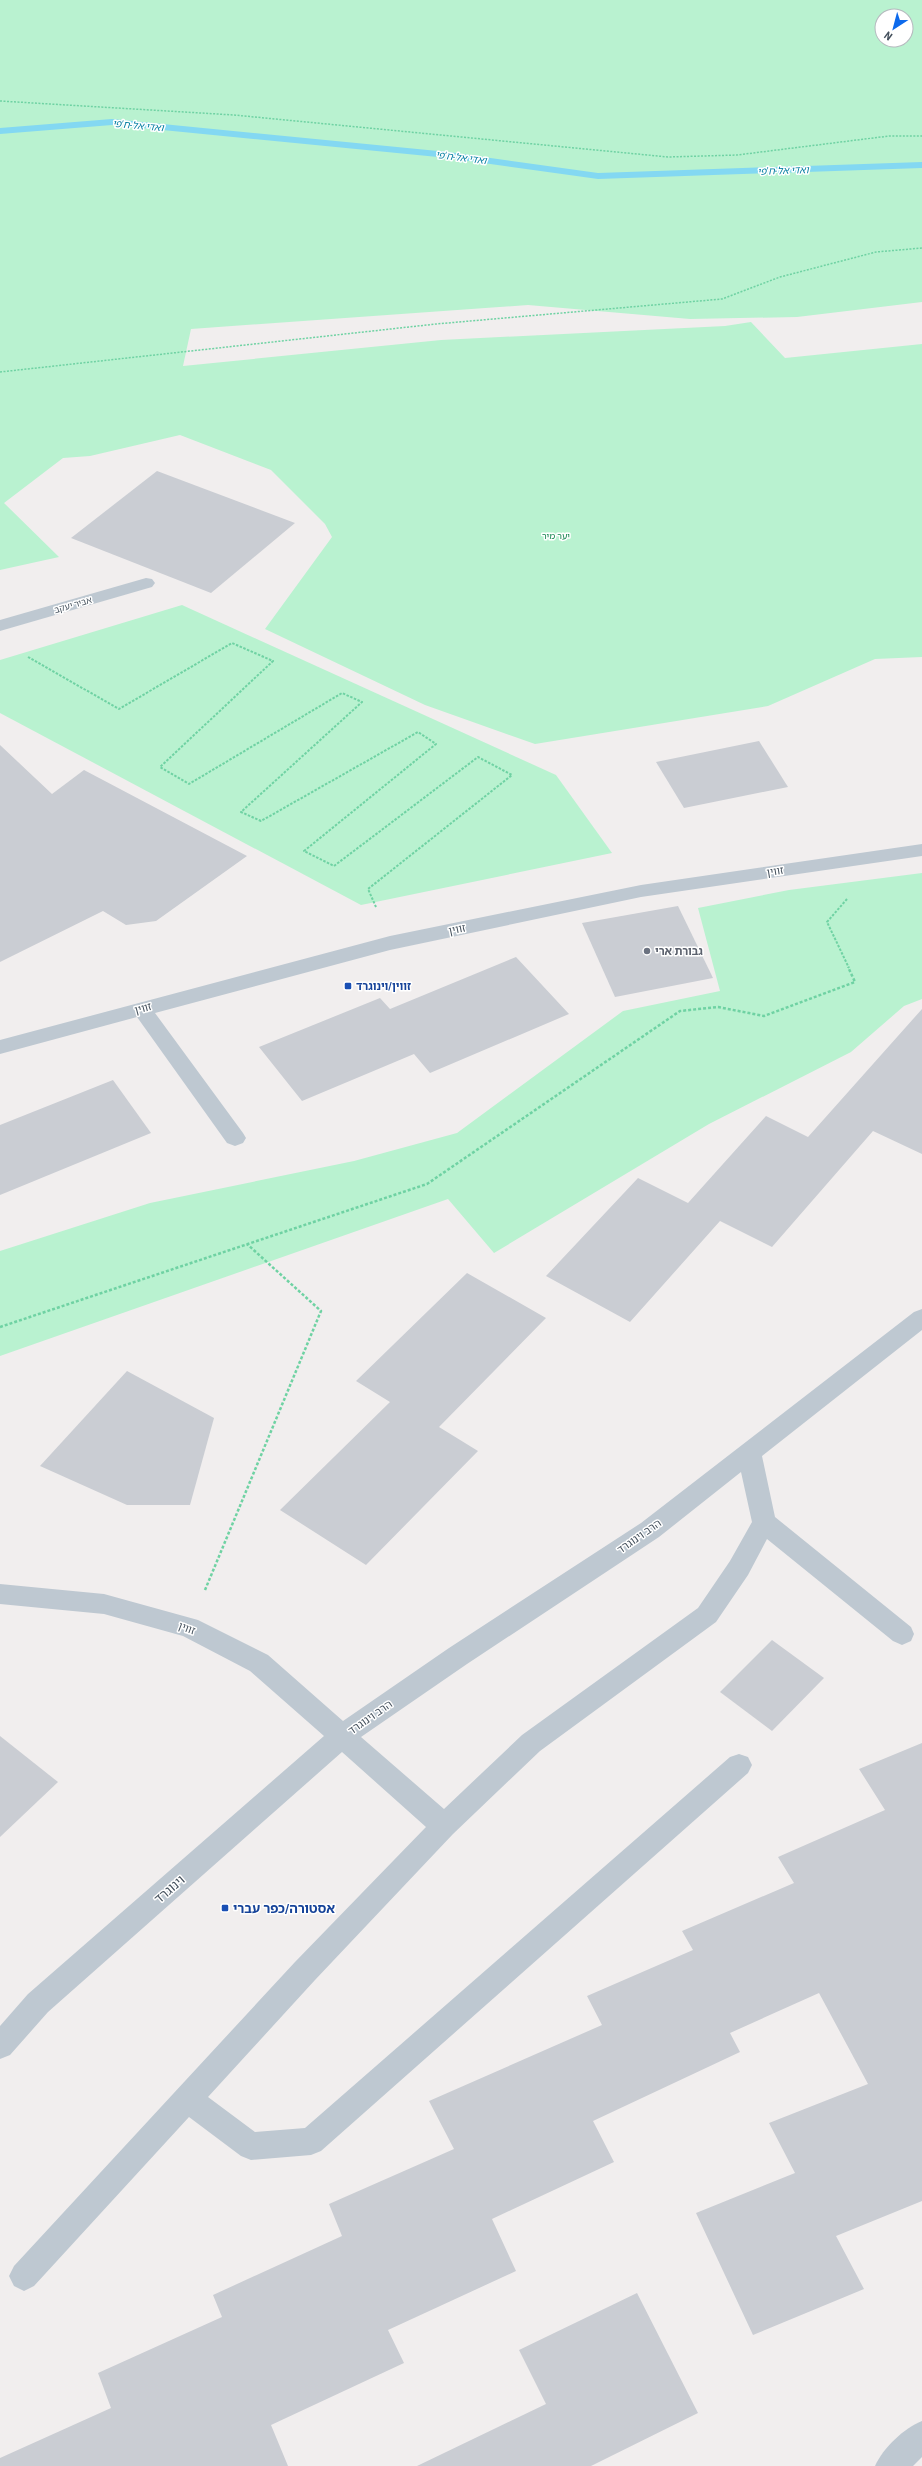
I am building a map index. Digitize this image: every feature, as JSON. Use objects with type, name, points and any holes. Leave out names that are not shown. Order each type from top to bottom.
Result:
[{"type":"street","name":"אביר יעקב","points":[[0,626],[146,583]]},
{"type":"street","name":"זווין","points":[[0,1047],[141,1008],[390,943],[642,891],[922,850]]},
{"type":"street","points":[[141,1008],[235,1138]]},
{"type":"street","name":"הרב וינוגרד","points":[[342,1736],[458,1656],[650,1530],[922,1318]]},
{"type":"street","points":[[749,1452],[764,1522],[902,1634]]},
{"type":"street","points":[[24,2276],[187,2099],[444,1826],[531,1743],[707,1615],[739,1568],[764,1522]]},
{"type":"street","name":"זווין","points":[[0,1594],[104,1604],[189,1627],[259,1664],[444,1826]]},
{"type":"street","name":"וינוגרד","points":[[0,2046],[38,2003],[342,1736]]},
{"type":"street","points":[[187,2099],[251,2146],[311,2140],[739,1765]]},
{"type":"street","points":[[891,2466],[922,2436]]},
{"type":"path","points":[[0,101],[234,115],[668,157],[737,156],[889,136],[922,136]]},
{"type":"path","points":[[0,372],[436,324],[722,299],[780,277],[876,252],[922,248]]},
{"type":"path","points":[[26,656],[119,709],[232,643],[273,661],[160,767],[189,784],[342,693],[362,702],[241,812],[261,821],[418,732],[436,744],[304,852],[334,866],[478,757],[512,775],[368,889],[390,943]]},
{"type":"path","points":[[0,1327],[426,1184],[680,1011],[718,1006],[764,1016],[855,982],[827,922],[852,894],[839,861]]},
{"type":"path","points":[[189,1627],[321,1312],[247,1244]]},
{"type":"green space","name":"יער מיר","points":[[0,0],[922,0],[922,302],[797,317],[690,319],[528,305],[191,329],[183,366],[441,340],[725,326],[751,322],[785,358],[922,344],[922,657],[875,659],[768,706],[535,744],[425,705],[265,629],[332,537],[325,524],[271,470],[180,435],[90,456],[63,458],[4,503],[59,557],[0,570]]},
{"type":"green space","points":[[182,605],[556,775],[612,853],[361,905],[0,713],[0,660]]},
{"type":"green space","points":[[922,873],[922,999],[904,1006],[851,1052],[709,1124],[494,1253],[448,1199],[0,1356],[0,1251],[150,1203],[354,1161],[457,1133],[623,1011],[720,991],[698,908],[789,890]]},
{"type":"building","points":[[157,471],[295,523],[211,593],[71,538]]},
{"type":"building","points":[[759,741],[788,787],[684,808],[656,762]]},
{"type":"building","points":[[0,745],[52,794],[84,770],[247,856],[156,921],[126,925],[103,911],[0,962]]},
{"type":"building","name":"גבורת ארי","points":[[678,906],[713,978],[615,997],[582,923]]},
{"type":"building","points":[[516,957],[569,1014],[430,1073],[414,1054],[302,1101],[259,1047],[380,998],[390,1009]]},
{"type":"building","points":[[922,1009],[922,1154],[873,1131],[772,1247],[720,1221],[630,1322],[546,1276],[638,1178],[688,1203],[766,1116],[808,1137]]},
{"type":"building","points":[[113,1080],[151,1133],[0,1195],[0,1125]]},
{"type":"building","points":[[467,1273],[546,1318],[439,1427],[478,1451],[366,1565],[280,1510],[390,1402],[356,1381]]},
{"type":"building","points":[[127,1371],[214,1418],[190,1505],[127,1505],[40,1466]]},
{"type":"building","points":[[772,1640],[824,1678],[772,1731],[720,1692]]},
{"type":"building","points":[[0,1736],[58,1782],[0,1837]]},
{"type":"building","points":[[922,1743],[922,2201],[836,2236],[864,2289],[753,2335],[696,2213],[795,2173],[769,2123],[868,2084],[819,1993],[730,2033],[740,2052],[593,2121],[614,2162],[492,2219],[516,2271],[388,2330],[404,2363],[271,2425],[288,2466],[0,2466],[0,2458],[111,2408],[98,2373],[222,2317],[213,2295],[342,2236],[329,2204],[454,2149],[429,2101],[602,2025],[587,1996],[693,1950],[682,1931],[794,1883],[778,1857],[885,1810],[859,1769]]},
{"type":"building","points":[[637,2293],[698,2413],[591,2466],[417,2466],[546,2404],[519,2350]]},
{"type":"waterway","name":"ואדי אל-ח'פי","points":[[0,131],[112,122],[448,155],[598,176],[922,165]]},
{"type":"place","name":"גבורת ארי","points":[[647,951]]},
{"type":"place","name":"זווין/וינוגרד","points":[[348,986]]},
{"type":"place","name":"אסטורה/כפר עברי","points":[[225,1908]]}]
